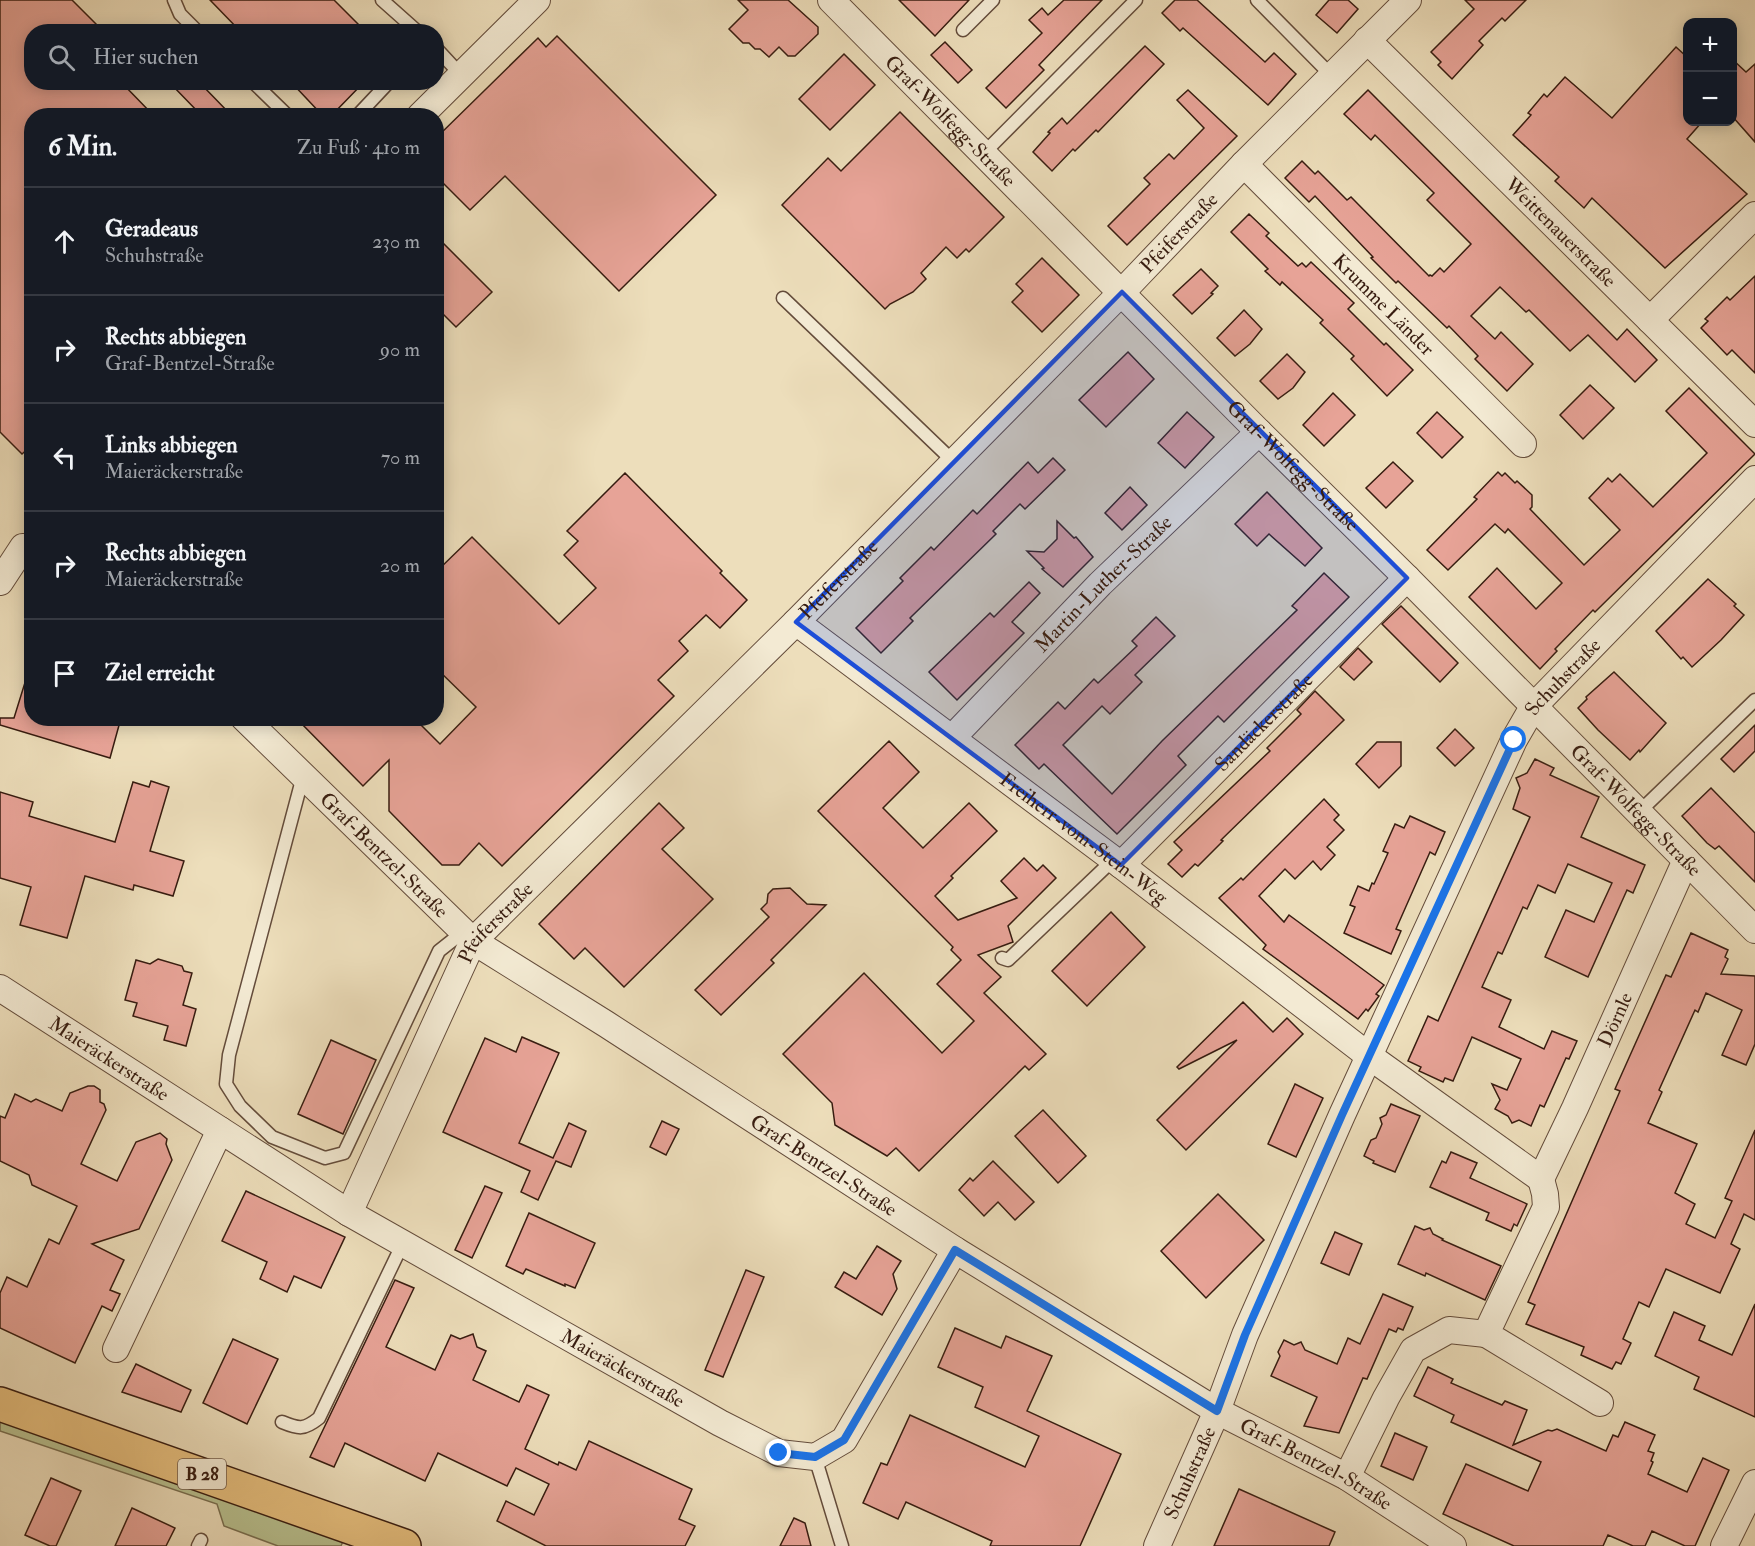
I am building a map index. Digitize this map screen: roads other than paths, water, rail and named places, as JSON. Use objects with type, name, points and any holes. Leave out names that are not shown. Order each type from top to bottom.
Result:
[{"type":"main road","name":"B 28","points":[[0,1404],[404,1546]]},
{"type":"street","points":[[428,108],[537,0]]},
{"type":"street","name":"Graf-Wolfegg-Straße","points":[[831,0],[1755,930]]},
{"type":"street","name":"Pfeiferstraße","points":[[350,1213],[468,936],[796,622],[1122,292],[1244,164],[1408,0]]},
{"type":"street","name":"Weittenauerstraße","points":[[1367,40],[1755,424]]},
{"type":"street","name":"Krumme Länder","points":[[1244,164],[1523,444]]},
{"type":"street","points":[[1650,320],[1755,215]]},
{"type":"street","name":"Martin-Luther-Straße","points":[[951,738],[1100,584],[1259,432]]},
{"type":"street","name":"Schuhstraße","points":[[1157,1546],[1217,1411],[1245,1335],[1369,1056],[1514,740],[1533,707],[1755,479]]},
{"type":"street","points":[[0,582],[24,548]]},
{"type":"street","name":"Sandäckerstraße","points":[[1117,863],[1407,578]]},
{"type":"street","name":"Freiherr-vom-Stein-Weg","points":[[796,622],[1369,1056]]},
{"type":"street","name":"Graf-Bentzel-Straße","points":[[252,726],[468,936],[955,1250],[1217,1411],[1347,1478],[1454,1546]]},
{"type":"street","name":"Dörnle","points":[[1541,1179],[1686,860]]},
{"type":"street","name":"Maieräckerstraße","points":[[0,988],[350,1213],[720,1423],[779,1453],[815,1457]]},
{"type":"street","points":[[1369,1056],[1541,1179],[1546,1207],[1486,1334]]},
{"type":"street","points":[[116,1349],[220,1130]]},
{"type":"street","points":[[815,1457],[844,1440],[955,1250]]},
{"type":"street","points":[[1347,1478],[1386,1398],[1413,1350],[1449,1330],[1486,1334],[1600,1404]]},
{"type":"street","points":[[1724,1546],[1755,1484]]},
{"type":"lane","points":[[174,0],[180,14],[190,24]]},
{"type":"lane","points":[[382,0],[409,24]]},
{"type":"lane","points":[[963,30],[993,0]]},
{"type":"lane","points":[[984,153],[1136,0]]},
{"type":"lane","points":[[1257,0],[1332,76]]},
{"type":"lane","points":[[444,57],[461,75]]},
{"type":"lane","points":[[261,90],[280,108]]},
{"type":"lane","points":[[365,108],[381,90]]},
{"type":"lane","points":[[783,298],[954,462]]},
{"type":"lane","points":[[1638,813],[1755,699]]},
{"type":"lane","points":[[303,776],[229,1055],[226,1084],[240,1106],[272,1137],[325,1158],[344,1153],[438,951],[468,936]]},
{"type":"lane","points":[[1002,958],[1008,960],[1117,863]]},
{"type":"lane","points":[[282,1422],[294,1427],[308,1427],[319,1418],[403,1243]]},
{"type":"lane","points":[[815,1457],[842,1546]]}]
